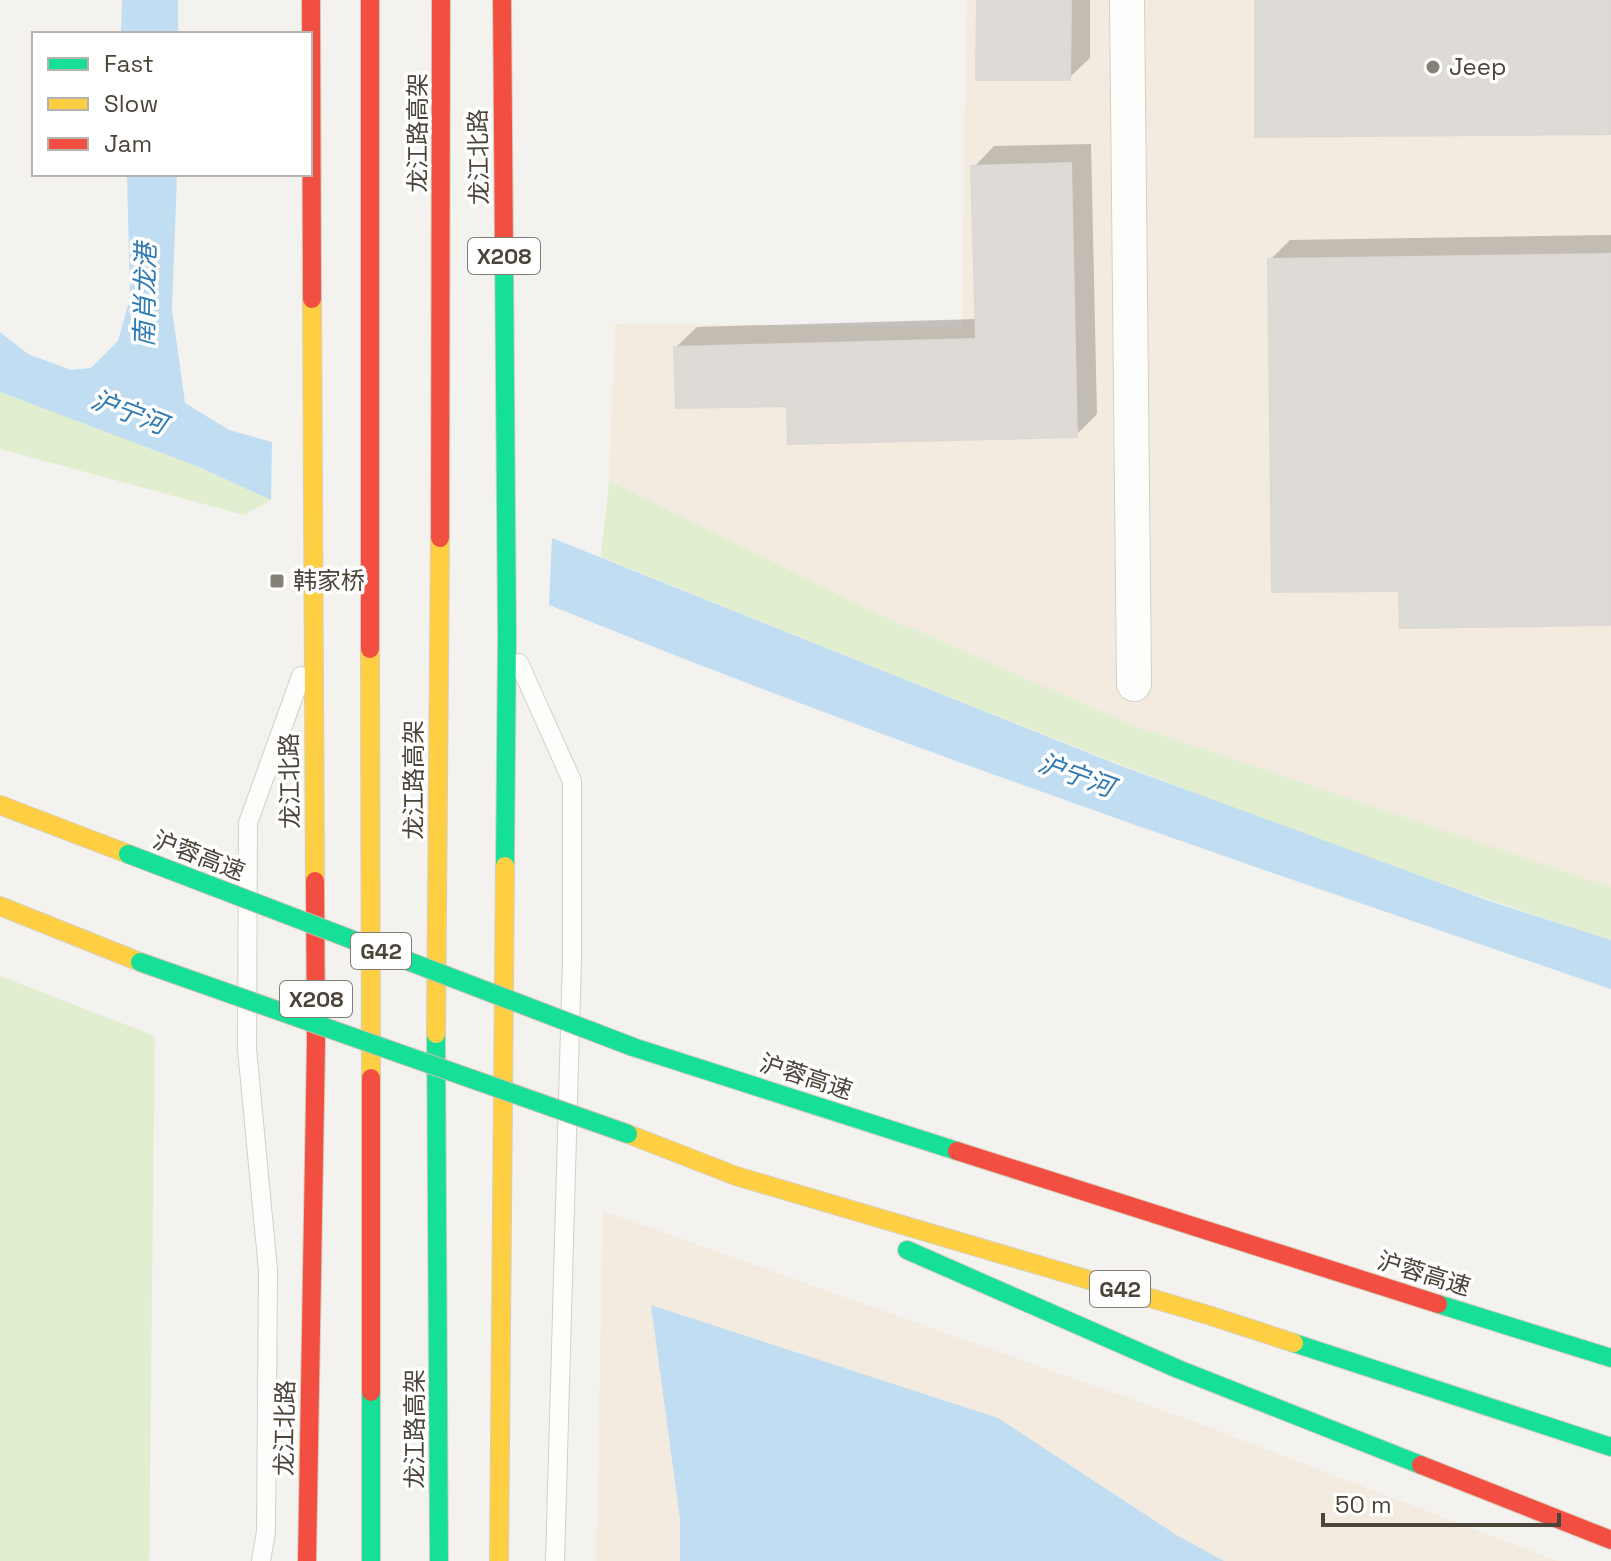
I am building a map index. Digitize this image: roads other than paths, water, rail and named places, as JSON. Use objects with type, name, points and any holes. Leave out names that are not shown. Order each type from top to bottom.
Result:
[{"type":"main road","name":"龙江北路","points":[[311,0],[311,32]]},
{"type":"main road","name":"龙江路高架","points":[[370,0],[371,1561]]},
{"type":"main road","name":"龙江路高架","points":[[439,1561],[436,1071],[441,0]]},
{"type":"main road","name":"龙江北路","points":[[499,1561],[507,636],[502,0]]},
{"type":"main road","name":"龙江北路","points":[[307,1561],[316,1042],[312,176]]},
{"type":"main road","name":"沪蓉高速","points":[[0,805],[633,1047],[1611,1358]]},
{"type":"main road","name":"G42","points":[[0,906],[140,962],[628,1134],[736,1176],[1208,1315],[1611,1447]]},
{"type":"main road","points":[[736,1176],[1178,1369],[1611,1540]]},
{"type":"street","points":[[1127,0],[1134,684]]},
{"type":"lane","points":[[507,636],[572,781],[572,958],[555,1561]]},
{"type":"lane","points":[[261,1561],[266,1532],[268,1270],[247,1049],[248,823],[313,644]]},
{"type":"water","points":[[122,0],[178,0],[178,32],[121,32]]},
{"type":"water","points":[[127,176],[177,176],[172,309],[185,403],[229,430],[272,442],[271,500],[199,467],[0,392],[0,332],[28,354],[71,370],[91,368],[118,341],[130,298]]},
{"type":"water","name":"沪宁河","points":[[552,538],[1116,764],[1492,902],[1611,940],[1611,989],[945,757],[549,605]]},
{"type":"water","points":[[651,1305],[998,1418],[1178,1536],[1224,1561],[680,1561],[680,1519]]},
{"type":"place","name":"Jeep","points":[[1433,67]]},
{"type":"place","name":"韩家桥","points":[[277,581]]},
{"type":"water label","name":"南肖龙港","points":[[145,295]]}]
